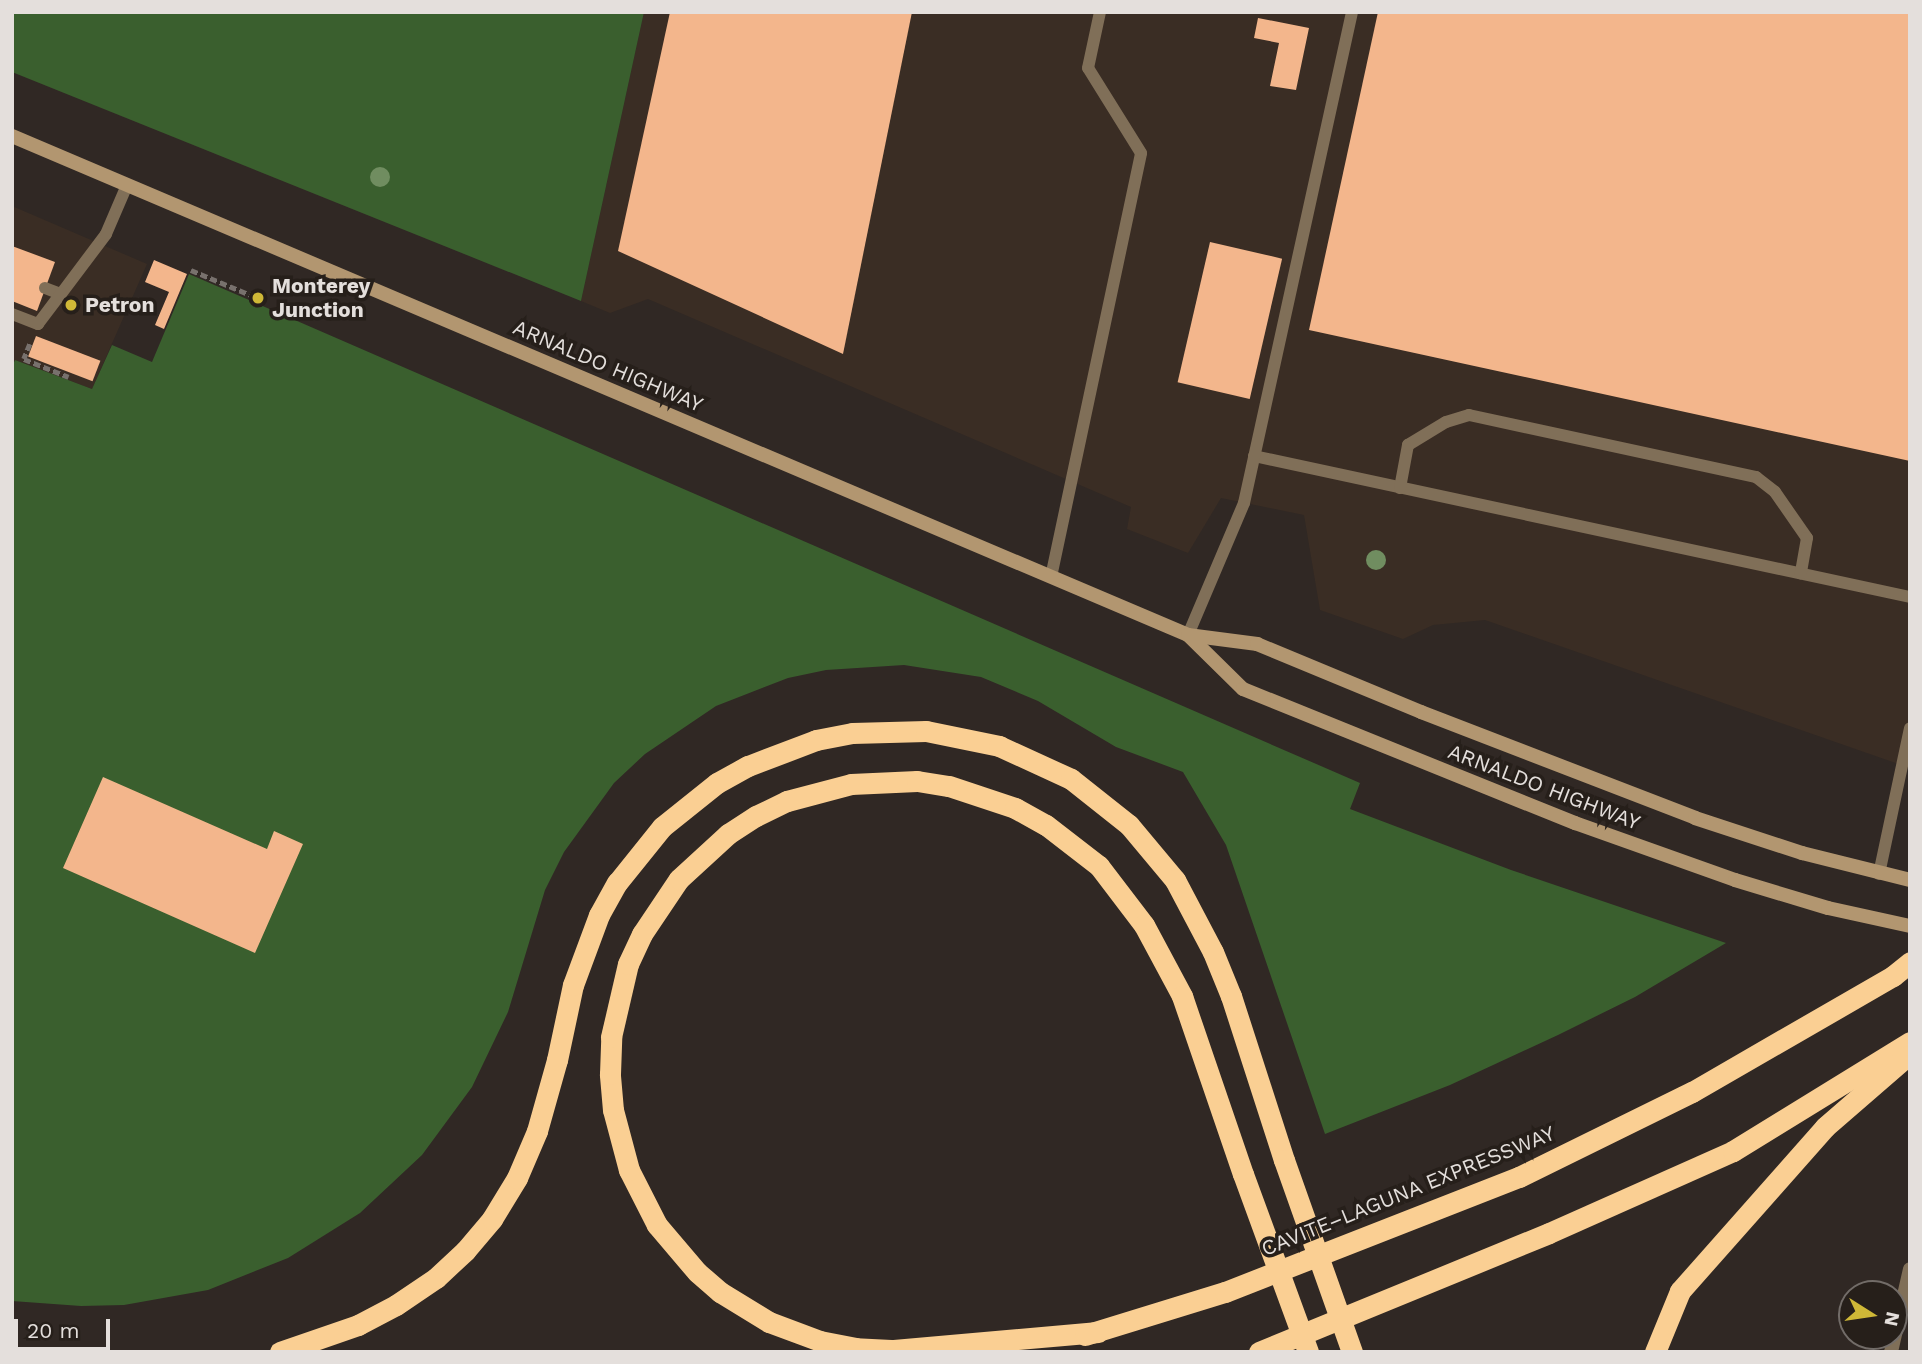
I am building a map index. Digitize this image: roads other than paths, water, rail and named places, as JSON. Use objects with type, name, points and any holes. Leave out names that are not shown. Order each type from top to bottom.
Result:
[{"type":"highway","points":[[280,1352],[358,1325],[396,1305],[436,1278],[466,1251],[492,1219],[517,1178],[537,1131],[557,1060],[573,985],[599,915],[617,883],[662,827],[717,783],[748,766],[816,740],[852,733],[926,731],[999,746],[1071,779],[1129,825],[1175,880],[1213,952],[1231,996],[1284,1160],[1352,1352]]},
{"type":"highway","points":[[1098,1332],[891,1350],[856,1348],[820,1341],[769,1322],[720,1292],[696,1272],[657,1225],[629,1170],[613,1110],[611,1037],[617,1000],[628,964],[659,906],[679,879],[728,834],[787,801],[851,784],[884,781],[928,783],[983,795],[1016,808],[1046,825],[1098,866],[1143,925],[1182,996],[1308,1352]]},
{"type":"highway","name":"CAVITE–LAGUNA EXPRESSWAY","points":[[1011,1352],[1098,1332],[1226,1292],[1519,1177],[1692,1091],[1893,976],[1910,962]]},
{"type":"highway","points":[[1259,1352],[1549,1233],[1733,1151],[1910,1042]]},
{"type":"highway","points":[[1655,1352],[1680,1292],[1825,1126],[1910,1054]]},
{"type":"main road","name":"ARNALDO HIGHWAY","points":[[12,136],[1188,635],[1257,643],[1446,722],[1695,818],[1760,841],[1910,880]]},
{"type":"main road","name":"ARNALDO HIGHWAY","points":[[1188,635],[1243,689],[1653,852],[1788,896],[1910,926]]},
{"type":"street","points":[[1891,1352],[1910,1269]]},
{"type":"lane","points":[[1051,577],[1140,153],[1088,68],[1100,12]]},
{"type":"lane","points":[[1188,635],[1244,503],[1352,12]]},
{"type":"lane","points":[[12,314],[38,324],[106,234],[127,185]]},
{"type":"lane","points":[[46,288],[61,294]]},
{"type":"lane","points":[[1400,488],[1408,445],[1446,422],[1469,415],[1756,477],[1775,492],[1807,538],[1801,573]]},
{"type":"lane","points":[[1254,456],[1910,597]]},
{"type":"lane","points":[[1879,874],[1910,728]]},
{"type":"place","name":"Monterey Junction","points":[[258,298]]},
{"type":"place","name":"Petron","points":[[71,305]]}]
